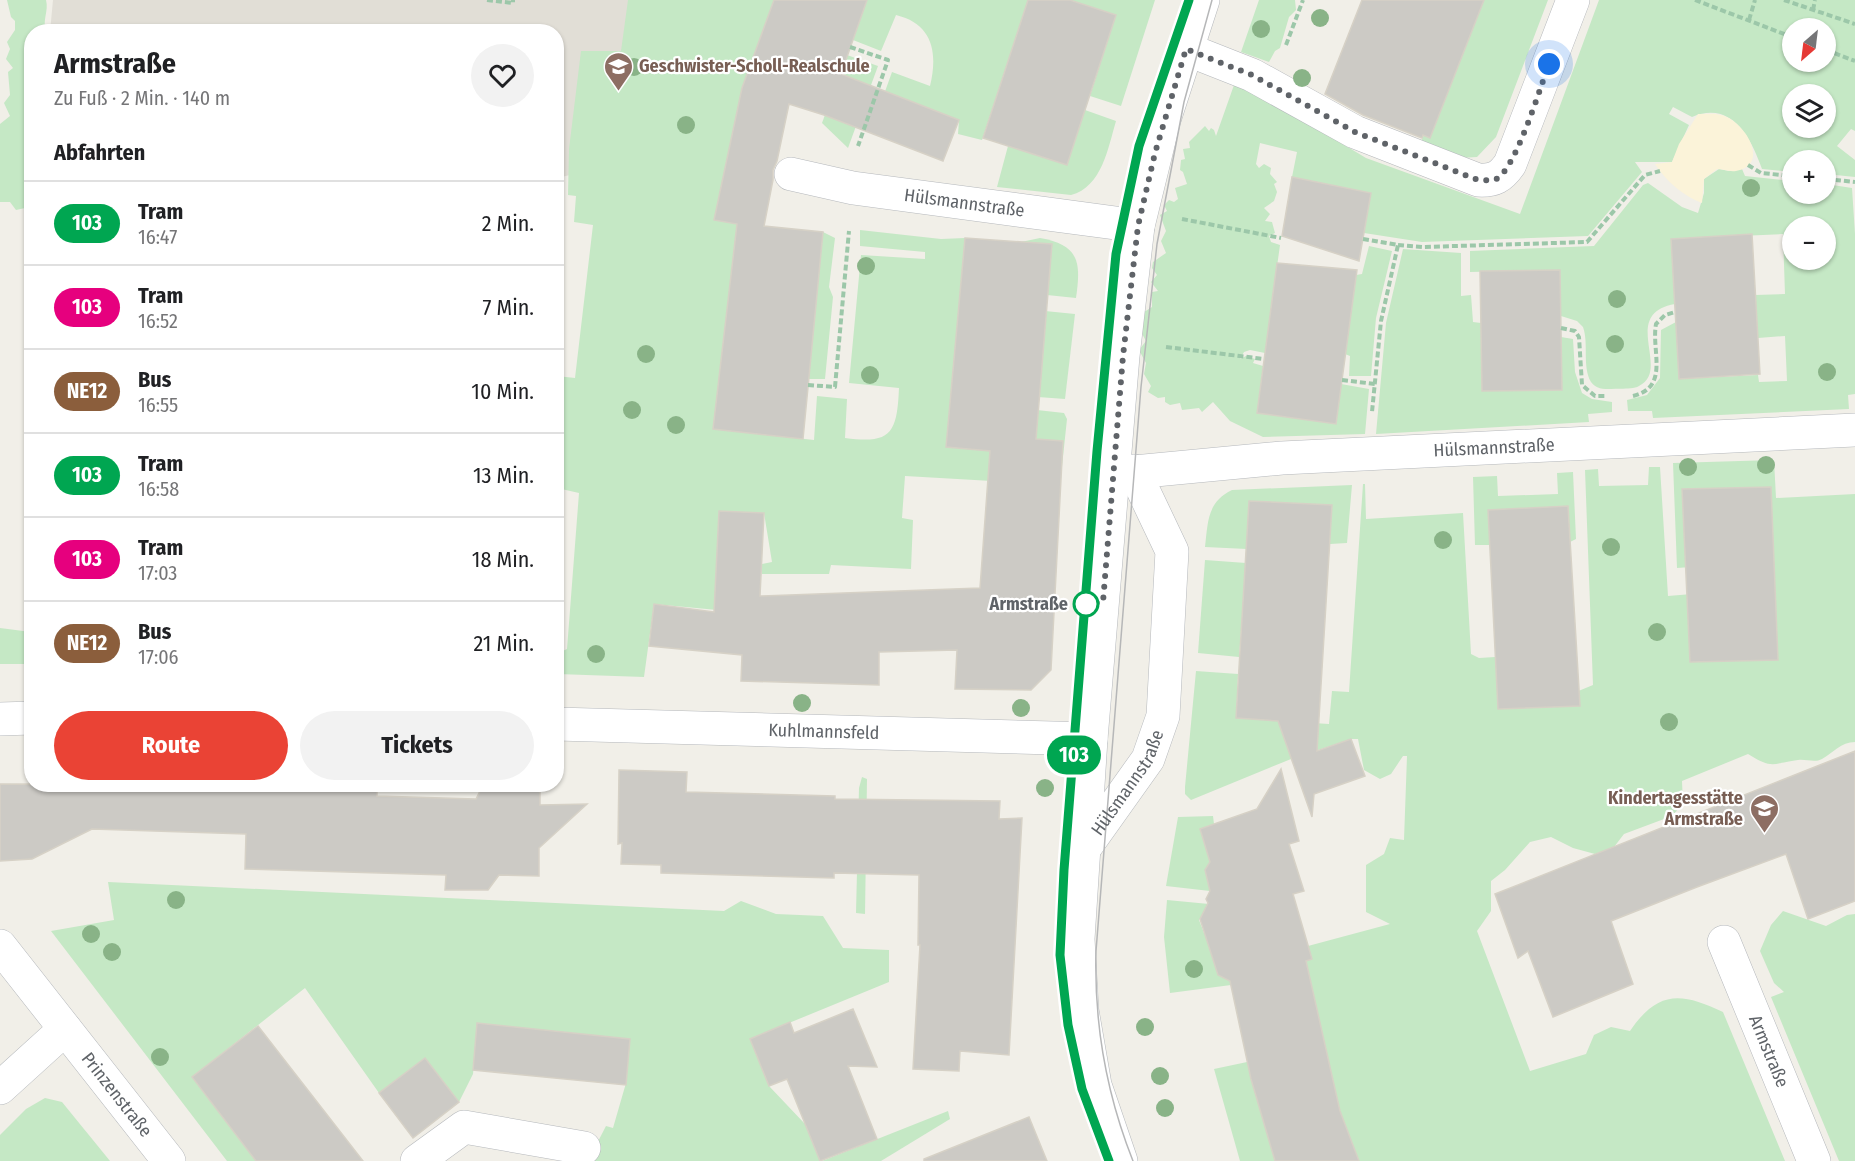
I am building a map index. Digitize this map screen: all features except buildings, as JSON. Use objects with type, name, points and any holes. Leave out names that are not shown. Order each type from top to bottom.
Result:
[{"type":"street","name":"Hülsmannstraße","points":[[1121,1161],[1095,1085],[1082,1010],[1078,939],[1091,739],[1124,472],[1125,342],[1139,219],[1155,153],[1203,0]]},
{"type":"street","points":[[1186,49],[1252,75],[1373,140],[1478,180],[1497,179],[1510,164],[1573,0]]},
{"type":"street","name":"Hülsmannstraße","points":[[791,174],[853,188],[1139,219]]},
{"type":"street","name":"Hülsmannstraße","points":[[1124,472],[1282,458],[1855,430]]},
{"type":"street","name":"Hülsmannstraße","points":[[1084,849],[1148,759],[1163,716],[1172,551],[1124,472]]},
{"type":"street","points":[[0,718],[24,717]]},
{"type":"street","name":"Kuhlmannsfeld","points":[[564,724],[1091,739]]},
{"type":"street","name":"Armstraße","points":[[1724,942],[1814,1161]]},
{"type":"street","name":"Prinzenstraße","points":[[0,946],[169,1161]]},
{"type":"street","points":[[0,1088],[65,1029]]},
{"type":"street","points":[[417,1161],[464,1127],[584,1148]]},
{"type":"path","points":[[487,0],[513,3],[513,0]]},
{"type":"path","points":[[1695,0],[1782,33]]},
{"type":"path","points":[[1749,20],[1755,0]]},
{"type":"path","points":[[1784,0],[1855,24]]},
{"type":"path","points":[[1813,10],[1815,0]]},
{"type":"path","points":[[808,385],[835,387],[856,152],[888,60],[850,47]]},
{"type":"path","points":[[1836,54],[1855,61]]},
{"type":"path","points":[[1748,165],[1761,173],[1782,175]]},
{"type":"path","points":[[1363,239],[1423,248],[1587,242],[1645,176],[1660,171]]},
{"type":"path","points":[[1836,180],[1855,182]]},
{"type":"path","points":[[1139,219],[1281,238]]},
{"type":"path","points":[[1371,423],[1381,321],[1398,245]]},
{"type":"path","points":[[1627,396],[1642,393],[1653,384],[1657,372],[1656,324],[1665,315],[1675,312]]},
{"type":"path","points":[[1561,328],[1575,331],[1579,337],[1581,379],[1586,389],[1595,396],[1611,396]]},
{"type":"path","points":[[1125,342],[1264,359]]},
{"type":"path","points":[[1342,380],[1375,384]]},
{"type":"shaded area","name":"Geschwister-Scholl-Realschule","points":[[53,0],[714,0],[570,175],[564,176],[564,24],[51,24]]},
{"type":"green space","points":[[7,0],[46,0],[45,24],[24,24],[24,208],[16,210],[10,202],[0,202],[0,124],[10,116],[4,103],[10,95],[8,72],[13,68],[6,59],[10,49],[7,42],[15,30],[15,21],[11,17]]},
{"type":"green space","points":[[628,0],[774,0],[742,88],[715,220],[737,224],[713,429],[814,440],[817,396],[847,399],[845,438],[882,437],[893,426],[899,388],[849,383],[861,255],[925,259],[925,252],[860,246],[860,230],[941,239],[965,238],[946,447],[1033,455],[1037,410],[1064,413],[1067,419],[1060,485],[905,476],[902,518],[913,520],[911,569],[831,565],[829,574],[762,574],[762,564],[772,562],[764,513],[719,511],[717,610],[654,604],[644,677],[564,674],[564,650],[567,649],[579,493],[564,490],[564,377],[575,378],[593,225],[574,222],[576,196],[568,195],[569,149],[581,51],[621,51]]},
{"type":"green space","points":[[867,0],[1028,0],[982,140],[958,134],[959,120],[908,100],[878,111],[892,72],[930,86],[933,51],[925,33],[918,25],[896,15],[881,51],[853,40]]},
{"type":"green space","points":[[1070,0],[1155,0],[1121,106],[1090,96],[1116,15]]},
{"type":"green space","points":[[1259,0],[1295,0],[1296,10],[1289,17],[1280,48],[1275,51],[1269,62],[1241,52]]},
{"type":"green space","points":[[1484,0],[1548,0],[1496,137],[1477,157],[1459,158],[1421,141],[1460,61]]},
{"type":"green space","points":[[1599,0],[1855,0],[1855,131],[1851,129],[1837,146],[1855,160],[1855,177],[1836,175],[1836,150],[1782,150],[1782,171],[1762,169],[1746,134],[1729,118],[1706,113],[1692,117],[1673,107],[1669,114],[1689,125],[1672,162],[1635,162],[1642,172],[1588,236],[1422,242],[1364,233],[1371,193],[1292,177],[1297,152],[1260,143],[1256,164],[1259,168],[1264,164],[1271,168],[1270,174],[1277,182],[1274,184],[1277,192],[1274,201],[1264,208],[1270,214],[1265,221],[1272,222],[1275,233],[1269,236],[1271,242],[1280,245],[1265,353],[1250,350],[1244,352],[1240,359],[1246,356],[1255,359],[1253,363],[1263,366],[1257,413],[1336,424],[1341,384],[1369,389],[1365,434],[1263,437],[1230,421],[1213,402],[1202,412],[1199,408],[1182,410],[1180,403],[1170,405],[1165,402],[1165,397],[1158,398],[1148,392],[1151,386],[1144,374],[1146,363],[1139,350],[1146,341],[1139,328],[1141,314],[1152,307],[1152,292],[1158,291],[1151,282],[1157,275],[1152,268],[1153,262],[1166,253],[1161,241],[1166,231],[1160,215],[1167,211],[1164,205],[1169,200],[1174,202],[1178,199],[1175,188],[1187,184],[1180,170],[1181,160],[1185,159],[1183,149],[1190,148],[1189,142],[1205,126],[1209,131],[1211,128],[1214,130],[1216,136],[1234,85],[1268,99],[1366,158],[1520,214]]},
{"type":"green space","points":[[847,55],[878,66],[848,148],[822,123]]},
{"type":"green space","points":[[1085,110],[1116,121],[1102,165],[1097,175],[1082,191],[1071,195],[997,187],[1008,146],[1067,165]]},
{"type":"green space","points":[[1719,169],[1729,171],[1742,169],[1745,176],[1782,180],[1782,204],[1836,204],[1836,186],[1852,188],[1855,234],[1855,394],[1848,395],[1849,409],[1653,418],[1652,411],[1628,411],[1627,400],[1647,395],[1660,378],[1661,330],[1676,322],[1679,379],[1758,375],[1759,382],[1787,381],[1785,336],[1758,338],[1755,295],[1785,294],[1784,270],[1836,270],[1836,216],[1782,216],[1782,234],[1671,239],[1675,304],[1659,310],[1650,319],[1648,330],[1651,368],[1648,378],[1636,387],[1602,389],[1591,382],[1588,376],[1583,327],[1577,321],[1561,316],[1560,270],[1470,272],[1470,251],[1594,246],[1643,185],[1648,183],[1682,207],[1698,213],[1704,193],[1704,179]]},
{"type":"green space","points":[[823,232],[835,238],[829,287],[833,297],[825,379],[808,379]]},
{"type":"green space","points":[[1040,238],[1063,245],[1075,258],[1078,275],[1076,298],[1047,295],[1021,242]]},
{"type":"green space","points":[[1369,246],[1392,251],[1376,318],[1371,376],[1349,376],[1350,356],[1345,354],[1356,275],[1362,274]]},
{"type":"green space","points":[[1403,249],[1461,253],[1461,296],[1471,295],[1473,322],[1481,323],[1482,391],[1562,390],[1561,337],[1573,339],[1575,372],[1582,393],[1592,399],[1612,402],[1612,412],[1588,414],[1589,422],[1376,434],[1386,323]]},
{"type":"green space","points":[[1045,311],[1075,314],[1065,399],[1038,397]]},
{"type":"green space","points":[[1774,460],[1776,498],[1855,494],[1855,742],[1841,746],[1816,761],[1798,760],[1768,764],[1748,754],[1682,781],[1683,804],[1672,816],[1624,834],[1614,847],[1595,854],[1573,848],[1551,837],[1530,842],[1505,870],[1491,881],[1491,911],[1477,931],[1530,1071],[1586,1054],[1594,1035],[1611,1027],[1630,1031],[1650,1008],[1661,1002],[1682,998],[1723,1012],[1785,1161],[1359,1161],[1340,1111],[1306,961],[1312,959],[1308,946],[1390,924],[1366,912],[1366,865],[1384,854],[1390,838],[1404,840],[1407,756],[1403,756],[1391,774],[1380,779],[1364,770],[1358,739],[1351,739],[1291,759],[1191,800],[1185,794],[1185,787],[1196,671],[1238,674],[1236,718],[1329,724],[1332,691],[1349,692],[1363,484],[1365,484],[1366,519],[1463,513],[1471,654],[1479,658],[1495,657],[1523,708],[1557,707],[1576,692],[1593,685],[1585,470],[1598,469],[1599,486],[1648,485],[1649,467],[1660,467],[1668,596],[1692,594],[1691,567],[1677,568],[1673,463]]},
{"type":"green space","points":[[1573,472],[1576,539],[1570,542],[1568,506],[1488,510],[1490,545],[1475,545],[1473,477],[1497,476],[1498,496],[1558,494],[1557,473]]},
{"type":"green space","points":[[1352,485],[1347,543],[1330,544],[1331,505],[1249,501],[1247,549],[1205,547],[1208,521],[1213,507],[1218,500],[1232,490]]},
{"type":"green space","points":[[1205,560],[1246,563],[1239,657],[1198,653]]},
{"type":"green space","points":[[0,628],[24,631],[24,664],[0,664]]},
{"type":"green space","points":[[862,777],[867,779],[865,914],[856,913],[859,788]]},
{"type":"green space","points":[[1213,816],[1214,824],[1208,826],[1202,835],[1210,862],[1205,870],[1210,891],[1166,886],[1178,817]]},
{"type":"green space","points":[[108,882],[724,911],[741,901],[776,914],[823,916],[843,948],[889,950],[889,982],[750,1039],[769,1086],[805,1124],[820,1161],[593,1161],[591,1155],[606,1126],[613,1128],[626,1083],[610,1037],[478,1023],[473,1074],[459,1102],[425,1058],[379,1093],[305,988],[192,1077],[256,1161],[227,1161],[51,931],[114,920]]},
{"type":"green space","points":[[1167,900],[1209,904],[1199,920],[1204,933],[1215,939],[1218,951],[1214,961],[1218,975],[1230,981],[1231,985],[1170,993],[1164,937]]},
{"type":"green space","points":[[1783,911],[1826,926],[1847,915],[1855,914],[1855,1161],[1839,1161],[1771,997],[1784,992],[1774,983],[1760,951],[1771,925]]},
{"type":"green space","points":[[1247,1062],[1275,1161],[1240,1161],[1214,1069]]},
{"type":"green space","points":[[45,1098],[62,1102],[110,1161],[0,1161],[0,1135],[26,1109]]},
{"type":"green space","points":[[948,1111],[950,1119],[881,1161],[822,1161]]},
{"type":"sand","points":[[1698,114],[1719,114],[1730,119],[1745,133],[1753,152],[1752,160],[1747,167],[1736,171],[1717,169],[1704,179],[1702,203],[1676,187],[1655,164],[1672,162],[1679,144]]},
{"type":"tram line","points":[[1109,1161],[1082,1089],[1072,1050],[1065,1005],[1060,955],[1064,870],[1097,451],[1116,254],[1139,145],[1189,0]]},
{"type":"tram line","name":"103","points":[[1109,1161],[1082,1089],[1068,1025],[1060,955],[1064,870],[1097,451],[1116,254],[1126,197],[1139,146],[1189,0]]},
{"type":"tram line","points":[[1133,1161],[1116,1110],[1104,1058],[1097,1005],[1096,951],[1141,387],[1157,244],[1184,102],[1212,0]]},
{"type":"place","name":"Geschwister-Scholl-Realschule","points":[[618,92]]},
{"type":"place","name":"Armstraße","points":[[1086,604]]},
{"type":"place","name":"Kindertagesstätte Armstraße","points":[[1764,834]]},
{"type":"route","points":[[1086,604],[1103,602],[1123,356],[1138,226],[1144,193],[1186,49],[1252,75],[1355,132],[1478,180],[1497,179],[1510,164],[1549,64]]}]
